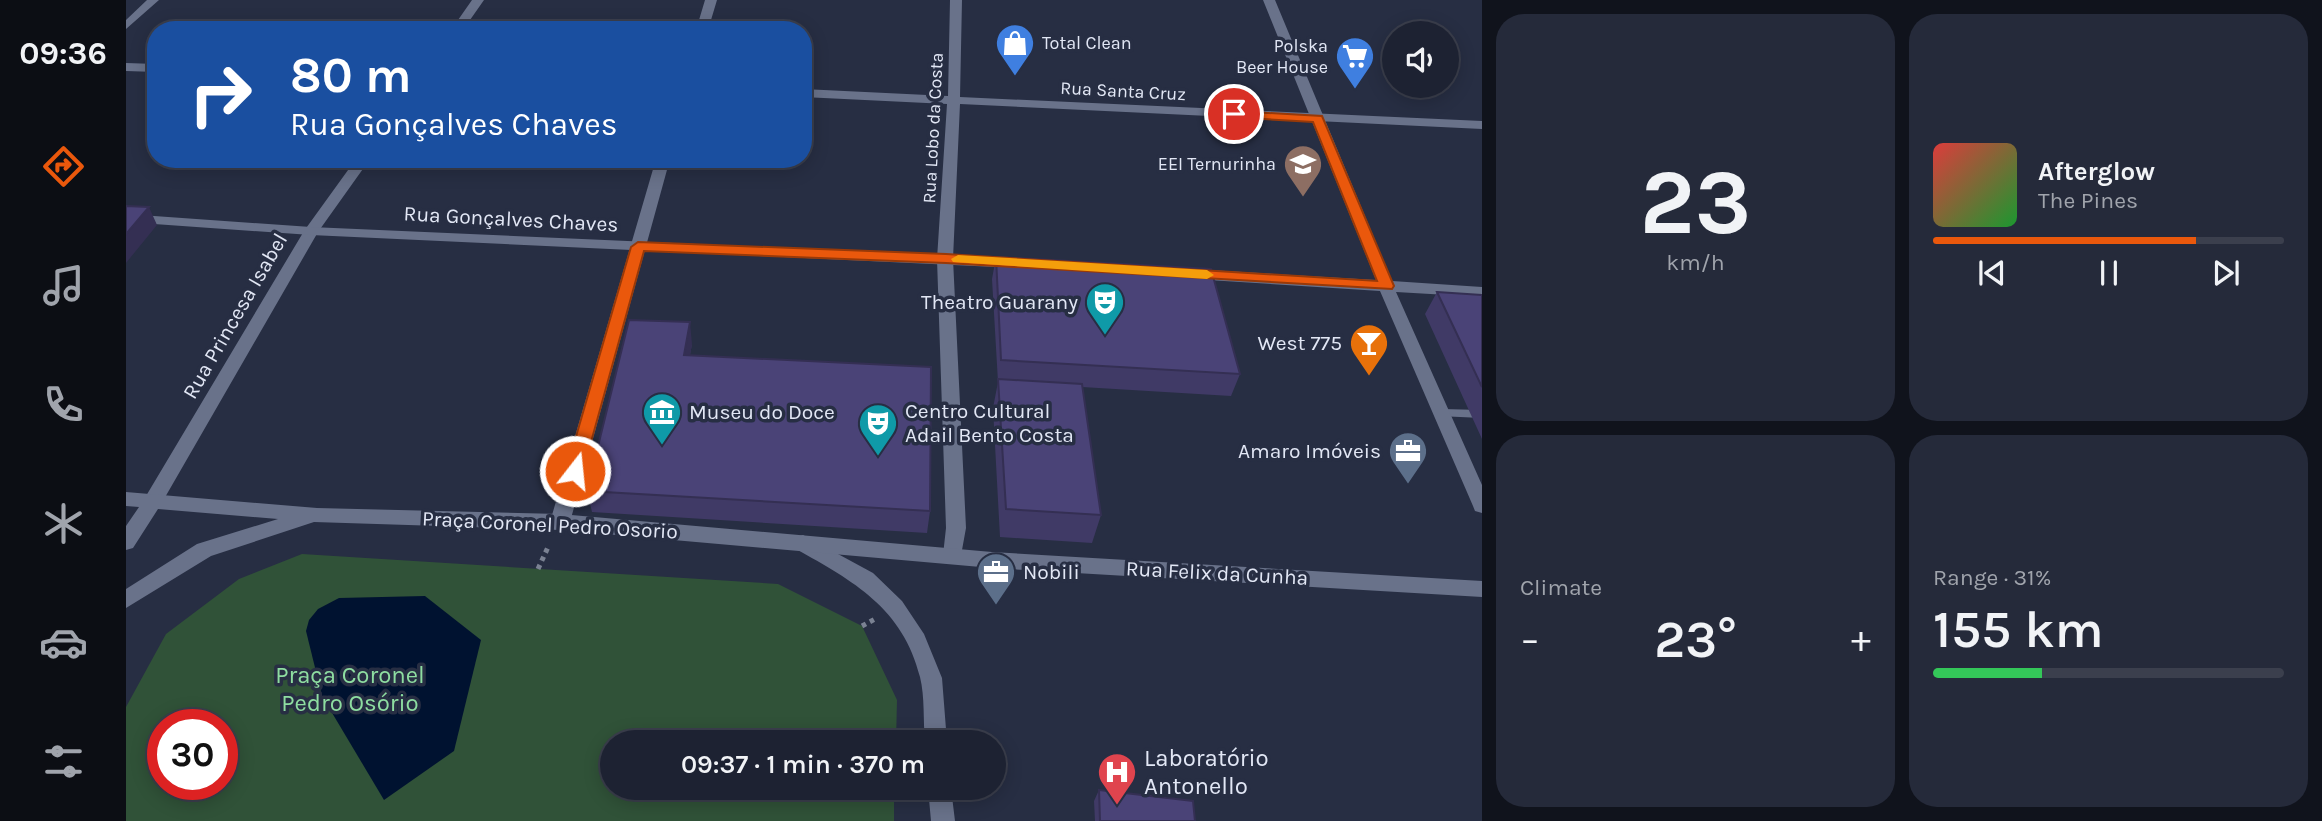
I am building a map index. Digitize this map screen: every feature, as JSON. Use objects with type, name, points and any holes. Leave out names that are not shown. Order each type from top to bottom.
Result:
[{"type":"street","points":[[126,26],[153,0]]},
{"type":"street","points":[[463,21],[478,0]]},
{"type":"street","points":[[705,21],[711,0]]},
{"type":"street","name":"Rua Lobo da Costa","points":[[953,555],[956,528],[946,258],[956,0]]},
{"type":"street","points":[[1269,0],[1387,286],[1482,506]]},
{"type":"street","points":[[126,66],[147,67]]},
{"type":"street","name":"Rua Santa Cruz","points":[[812,93],[1482,125]]},
{"type":"street","name":"Rua Princesa Isabel","points":[[153,501],[311,231],[356,168]]},
{"type":"street","points":[[560,522],[660,168]]},
{"type":"street","name":"Rua Gonçalves Chaves","points":[[126,218],[311,231],[946,258],[1028,264]]},
{"type":"street","points":[[1180,273],[1482,293]]},
{"type":"street","points":[[126,499],[153,501],[126,542]]},
{"type":"street","name":"Praça Coronel Pedro Osorio","points":[[153,501],[317,514],[560,522],[953,555]]},
{"type":"street","points":[[126,599],[204,550],[317,514]]},
{"type":"street","points":[[800,541],[866,579],[895,607],[917,640],[931,678],[935,730]]},
{"type":"street","name":"Rua Felix da Cunha","points":[[953,555],[1482,589]]},
{"type":"street","points":[[941,800],[943,821]]},
{"type":"lane","points":[[1442,413],[1482,414]]},
{"type":"green space","name":"Praça Coronel Pedro Osório","points":[[302,554],[778,584],[862,626],[897,700],[896,730],[600,730],[600,800],[894,800],[894,821],[126,821],[126,707],[166,634],[239,579]]},
{"type":"water","points":[[425,596],[481,640],[454,751],[384,800],[322,696],[306,631],[309,620],[318,609],[339,598]]},
{"type":"building","points":[[126,206],[149,207],[126,234]]},
{"type":"building","name":"Theatro Guarany","points":[[996,257],[1211,269],[1240,374],[1001,360]]},
{"type":"building","points":[[1437,292],[1482,295],[1482,387]]},
{"type":"building","points":[[629,320],[690,322],[684,355],[931,367],[930,511],[587,491]]},
{"type":"building","points":[[998,379],[1082,384],[1101,515],[1006,509]]},
{"type":"building","points":[[1099,790],[1193,801],[1195,821],[1100,821]]},
{"type":"slow traffic","points":[[958,259],[1207,275]]},
{"type":"place","name":"Total Clean","points":[[1015,77]]},
{"type":"place","name":"Polska Beer House","points":[[1355,90]]},
{"type":"place","name":"EEI Ternurinha","points":[[1303,198]]},
{"type":"place","name":"Theatro Guarany","points":[[1105,336]]},
{"type":"place","name":"West 775","points":[[1369,377]]},
{"type":"place","name":"Museu do Doce","points":[[662,446]]},
{"type":"place","name":"Centro Cultural Adail Bento Costa","points":[[878,457]]},
{"type":"place","name":"Amaro Imóveis","points":[[1408,485]]},
{"type":"place","name":"Nobili","points":[[996,606]]},
{"type":"place","name":"Laboratório Antonello","points":[[1117,806]]},
{"type":"route","points":[[575,471],[638,247],[946,258],[1387,286],[1317,118],[1234,114]]}]
